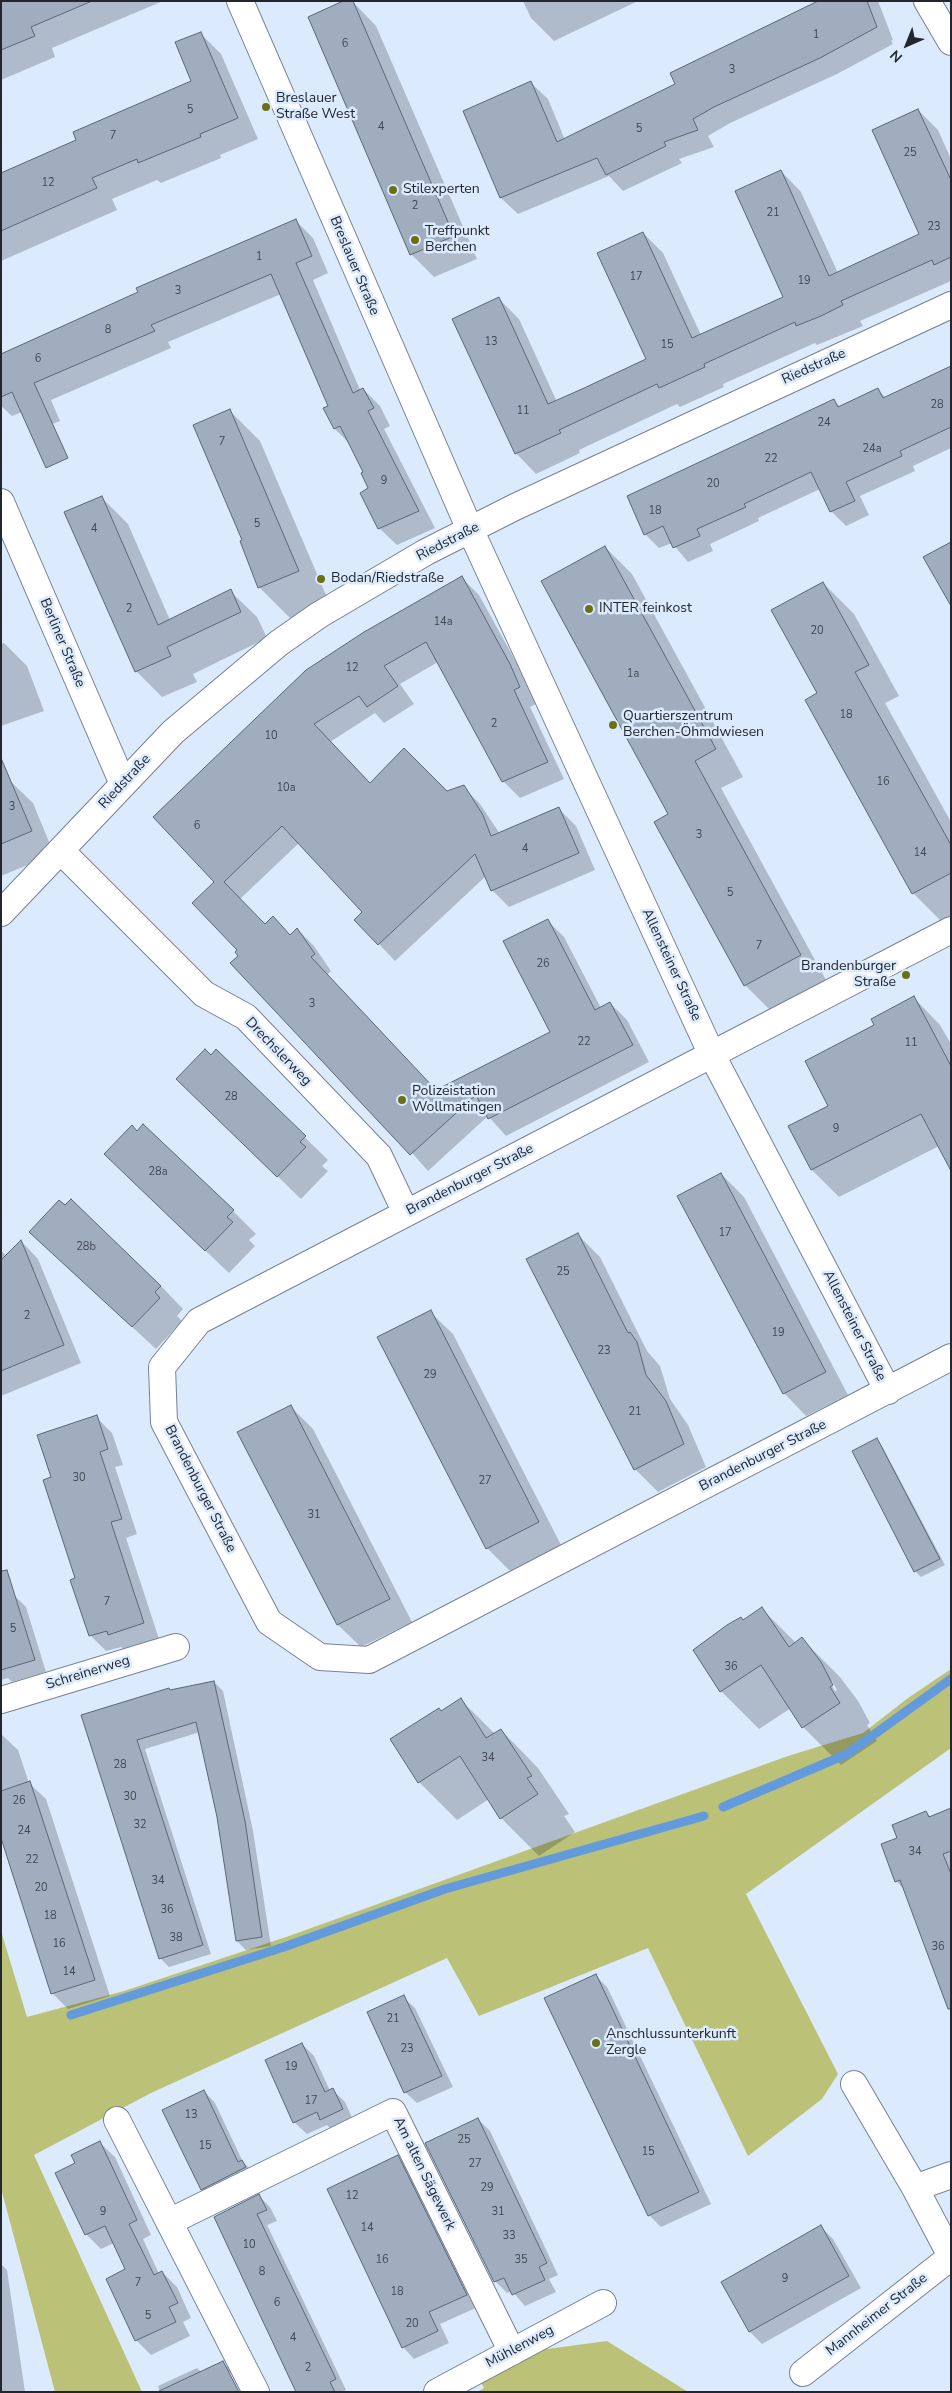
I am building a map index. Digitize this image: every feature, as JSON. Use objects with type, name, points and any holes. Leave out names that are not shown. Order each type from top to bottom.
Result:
[{"type":"street","name":"Breslauer Straße","points":[[240,1],[471,530]]},
{"type":"street","points":[[927,1],[951,42]]},
{"type":"street","name":"Riedstraße","points":[[1,913],[173,732],[279,643],[343,600],[471,530],[761,391],[951,305]]},
{"type":"street","name":"Berliner Straße","points":[[1,502],[124,784]]},
{"type":"street","name":"Allensteiner Straße","points":[[471,530],[712,1055],[888,1391]]},
{"type":"street","name":"Drechslerweg","points":[[61,851],[204,994],[246,1017],[379,1156],[406,1213]]},
{"type":"street","name":"Brandenburger Straße","points":[[951,930],[198,1321],[162,1367],[164,1422],[269,1622],[320,1657],[369,1660],[951,1357]]},
{"type":"street","name":"Schreinerweg","points":[[1,1700],[176,1646]]},
{"type":"street","name":"Mannheimer Straße","points":[[803,2373],[951,2256],[915,2188],[854,2084]]},
{"type":"street","name":"Am alten Sägewerk","points":[[169,2222],[393,2112],[512,2352]]},
{"type":"street","points":[[117,2120],[256,2392]]},
{"type":"street","points":[[915,2188],[951,2175]]},
{"type":"street","name":"Mühlenweg","points":[[438,2392],[603,2303]]},
{"type":"green space","points":[[951,1669],[951,1748],[746,1894],[838,2074],[822,2099],[748,2156],[648,1948],[479,2016],[447,1958],[151,2093],[34,2155],[142,2392],[55,2392],[1,2188],[1,1931],[27,2017],[124,1991],[289,1936],[788,1756],[863,1733],[908,1698]]},
{"type":"green space","points":[[607,2341],[688,2392],[479,2391],[484,2388],[480,2380],[532,2351]]},
{"type":"building","points":[[1,1],[92,1],[31,27],[35,36],[1,50]]},
{"type":"building","points":[[343,1],[353,1],[454,236],[410,255],[308,17]]},
{"type":"building","points":[[818,1],[867,1],[877,27],[820,58],[714,107],[693,119],[698,130],[664,142],[666,146],[606,175],[597,158],[500,198],[463,111],[531,81],[557,142],[675,84],[670,73]]},
{"type":"building","points":[[201,32],[238,118],[200,134],[201,137],[138,163],[137,159],[92,178],[97,188],[1,231],[1,173],[76,140],[73,132],[191,81],[175,42]]},
{"type":"building","points":[[918,109],[951,180],[951,257],[934,265],[932,260],[841,301],[843,305],[821,316],[796,326],[795,322],[704,364],[705,367],[659,388],[657,384],[559,430],[561,433],[515,454],[452,319],[499,297],[548,404],[582,389],[646,359],[597,253],[643,232],[692,338],[783,297],[735,191],[781,170],[829,276],[919,234],[872,130]]},
{"type":"building","points":[[296,219],[312,256],[296,263],[353,393],[363,388],[374,408],[368,411],[419,511],[378,529],[360,493],[368,488],[361,473],[363,472],[340,426],[334,429],[323,408],[328,406],[271,274],[151,325],[155,331],[34,383],[68,458],[46,468],[12,392],[1,397],[1,354],[138,292],[136,288]]},
{"type":"building","points":[[951,366],[951,427],[900,451],[902,456],[846,482],[855,501],[830,512],[811,472],[744,504],[746,507],[697,529],[700,536],[673,548],[663,526],[644,535],[627,496],[834,399],[838,407],[878,388],[883,398]]},
{"type":"building","points":[[230,409],[299,571],[258,588],[240,541],[242,540],[193,425]]},
{"type":"building","points":[[102,496],[158,625],[231,589],[241,612],[167,647],[171,656],[135,672],[64,512]]},
{"type":"building","points":[[951,542],[951,606],[923,557]]},
{"type":"building","points":[[605,546],[716,749],[695,761],[801,955],[744,986],[654,822],[668,814],[541,581]]},
{"type":"building","points":[[462,576],[510,664],[520,687],[514,690],[548,762],[502,782],[426,642],[384,666],[398,686],[367,707],[359,696],[314,724],[370,783],[404,748],[447,791],[464,785],[483,815],[491,836],[559,807],[579,853],[491,891],[475,854],[378,945],[354,920],[362,912],[282,826],[224,882],[265,924],[273,916],[290,935],[297,928],[315,954],[311,957],[436,1090],[550,1032],[503,941],[548,919],[595,1010],[610,1002],[633,1045],[488,1119],[476,1095],[410,1155],[230,963],[238,956],[235,952],[237,950],[192,903],[214,882],[153,817],[306,670],[364,632]]},
{"type":"building","points":[[823,582],[869,665],[855,672],[951,845],[951,873],[912,894],[805,700],[817,693],[771,610]]},
{"type":"building","points":[[1,758],[32,831],[1,844]]},
{"type":"building","points":[[914,996],[951,1066],[951,1171],[921,1114],[811,1170],[788,1126],[828,1106],[805,1061],[874,1025],[871,1019]]},
{"type":"building","points":[[205,1049],[211,1055],[216,1049],[306,1136],[300,1142],[306,1147],[277,1177],[176,1079]]},
{"type":"building","points":[[143,1124],[234,1210],[227,1217],[233,1222],[205,1251],[104,1154],[132,1125],[137,1131]]},
{"type":"building","points":[[721,1173],[826,1372],[783,1394],[677,1196]]},
{"type":"building","points":[[71,1199],[161,1286],[155,1292],[160,1298],[132,1327],[29,1232],[59,1200],[65,1205]]},
{"type":"building","points":[[578,1233],[628,1333],[630,1332],[637,1342],[646,1375],[666,1401],[684,1444],[634,1470],[526,1259]]},
{"type":"building","points":[[21,1240],[64,1345],[1,1371],[1,1260]]},
{"type":"building","points":[[431,1310],[539,1522],[486,1549],[377,1337]]},
{"type":"building","points":[[291,1405],[390,1599],[337,1625],[237,1432]]},
{"type":"building","points":[[97,1415],[108,1449],[100,1452],[122,1519],[111,1522],[144,1623],[108,1635],[107,1631],[89,1636],[70,1580],[75,1578],[43,1480],[51,1477],[37,1435]]},
{"type":"building","points":[[877,1438],[940,1559],[914,1572],[852,1451]]},
{"type":"building","points":[[7,1570],[35,1660],[1,1670],[1,1571]]},
{"type":"building","points":[[762,1607],[789,1647],[802,1637],[821,1662],[833,1685],[830,1687],[840,1703],[802,1728],[761,1665],[720,1692],[693,1650],[727,1625],[741,1617],[743,1620]]},
{"type":"building","points":[[214,1681],[245,1821],[262,1937],[236,1941],[217,1817],[196,1722],[137,1740],[203,1945],[159,1959],[81,1715],[169,1688],[170,1690]]},
{"type":"building","points":[[461,1698],[486,1738],[501,1729],[532,1776],[527,1778],[538,1794],[500,1819],[460,1756],[418,1783],[390,1739],[439,1708],[441,1711]]},
{"type":"building","points":[[30,1781],[95,1980],[51,1994],[1,1838],[1,1791]]},
{"type":"building","points":[[951,1808],[951,1851],[943,1854],[951,1874],[951,2009],[948,2009],[900,1880],[895,1882],[881,1844],[897,1838],[892,1825],[926,1811],[929,1817]]},
{"type":"building","points":[[596,1974],[699,2192],[648,2216],[544,1998]]},
{"type":"building","points":[[404,1995],[442,2076],[404,2093],[367,2012]]},
{"type":"building","points":[[302,2043],[325,2092],[333,2088],[343,2109],[320,2120],[317,2112],[293,2123],[265,2060]]},
{"type":"building","points":[[204,2090],[238,2162],[242,2160],[246,2167],[201,2190],[162,2110]]},
{"type":"building","points":[[478,2118],[547,2263],[539,2267],[545,2280],[512,2295],[504,2278],[494,2282],[425,2143]]},
{"type":"building","points":[[100,2141],[137,2220],[129,2224],[154,2275],[162,2271],[178,2303],[169,2307],[176,2322],[135,2341],[106,2279],[125,2269],[105,2226],[85,2235],[55,2173],[75,2163],[71,2155]]},
{"type":"building","points":[[398,2155],[467,2295],[429,2312],[438,2331],[402,2348],[327,2189]]},
{"type":"building","points":[[259,2194],[267,2210],[257,2214],[336,2379],[330,2382],[335,2392],[296,2392],[214,2217]]},
{"type":"building","points":[[821,2225],[849,2276],[749,2332],[721,2282]]},
{"type":"building","points":[[223,2361],[239,2392],[157,2392]]},
{"type":"waterway","points":[[723,1807],[847,1754],[951,1679]]},
{"type":"waterway","points":[[71,2015],[284,1947],[445,1889],[704,1816]]},
{"type":"place","name":"Breslauer Straße West","points":[[266,107]]},
{"type":"place","name":"Stilexperten","points":[[393,190]]},
{"type":"place","name":"Treffpunkt Berchen","points":[[415,240]]},
{"type":"place","name":"Bodan/Riedstraße","points":[[321,579]]},
{"type":"place","name":"INTER feinkost","points":[[589,609]]},
{"type":"place","name":"Quartierszentrum Berchen-Öhmdwiesen","points":[[613,725]]},
{"type":"place","name":"Brandenburger Straße","points":[[906,975]]},
{"type":"place","name":"Polizeistation Wollmatingen","points":[[402,1100]]},
{"type":"place","name":"Anschlussunterkunft Zergle","points":[[596,2043]]}]
